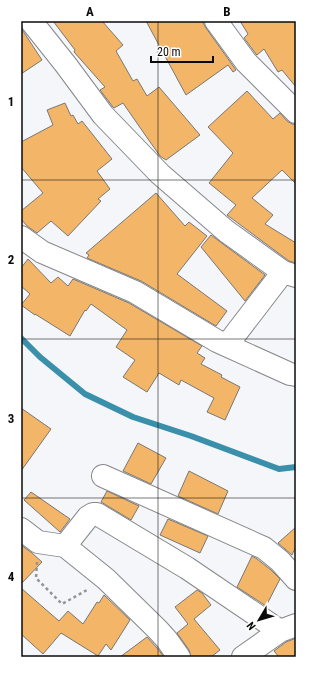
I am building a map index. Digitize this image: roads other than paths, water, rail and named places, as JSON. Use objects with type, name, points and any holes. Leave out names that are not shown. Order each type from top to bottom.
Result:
[{"type":"street","points":[[31,21],[103,115],[160,174],[226,231],[289,274],[227,345]]},
{"type":"street","points":[[216,21],[246,62],[296,112]]},
{"type":"street","points":[[21,237],[42,252],[135,292],[218,341],[290,374],[296,375]]},
{"type":"street","points":[[103,476],[264,548],[280,561],[296,579]]},
{"type":"street","points":[[65,546],[88,517],[92,514],[97,514],[288,628],[242,657]]},
{"type":"street","points":[[21,529],[38,542],[65,546],[106,579],[158,630],[179,657]]},
{"type":"waterway","points":[[21,338],[40,357],[85,394],[133,417],[191,436],[279,469],[296,467]]}]
